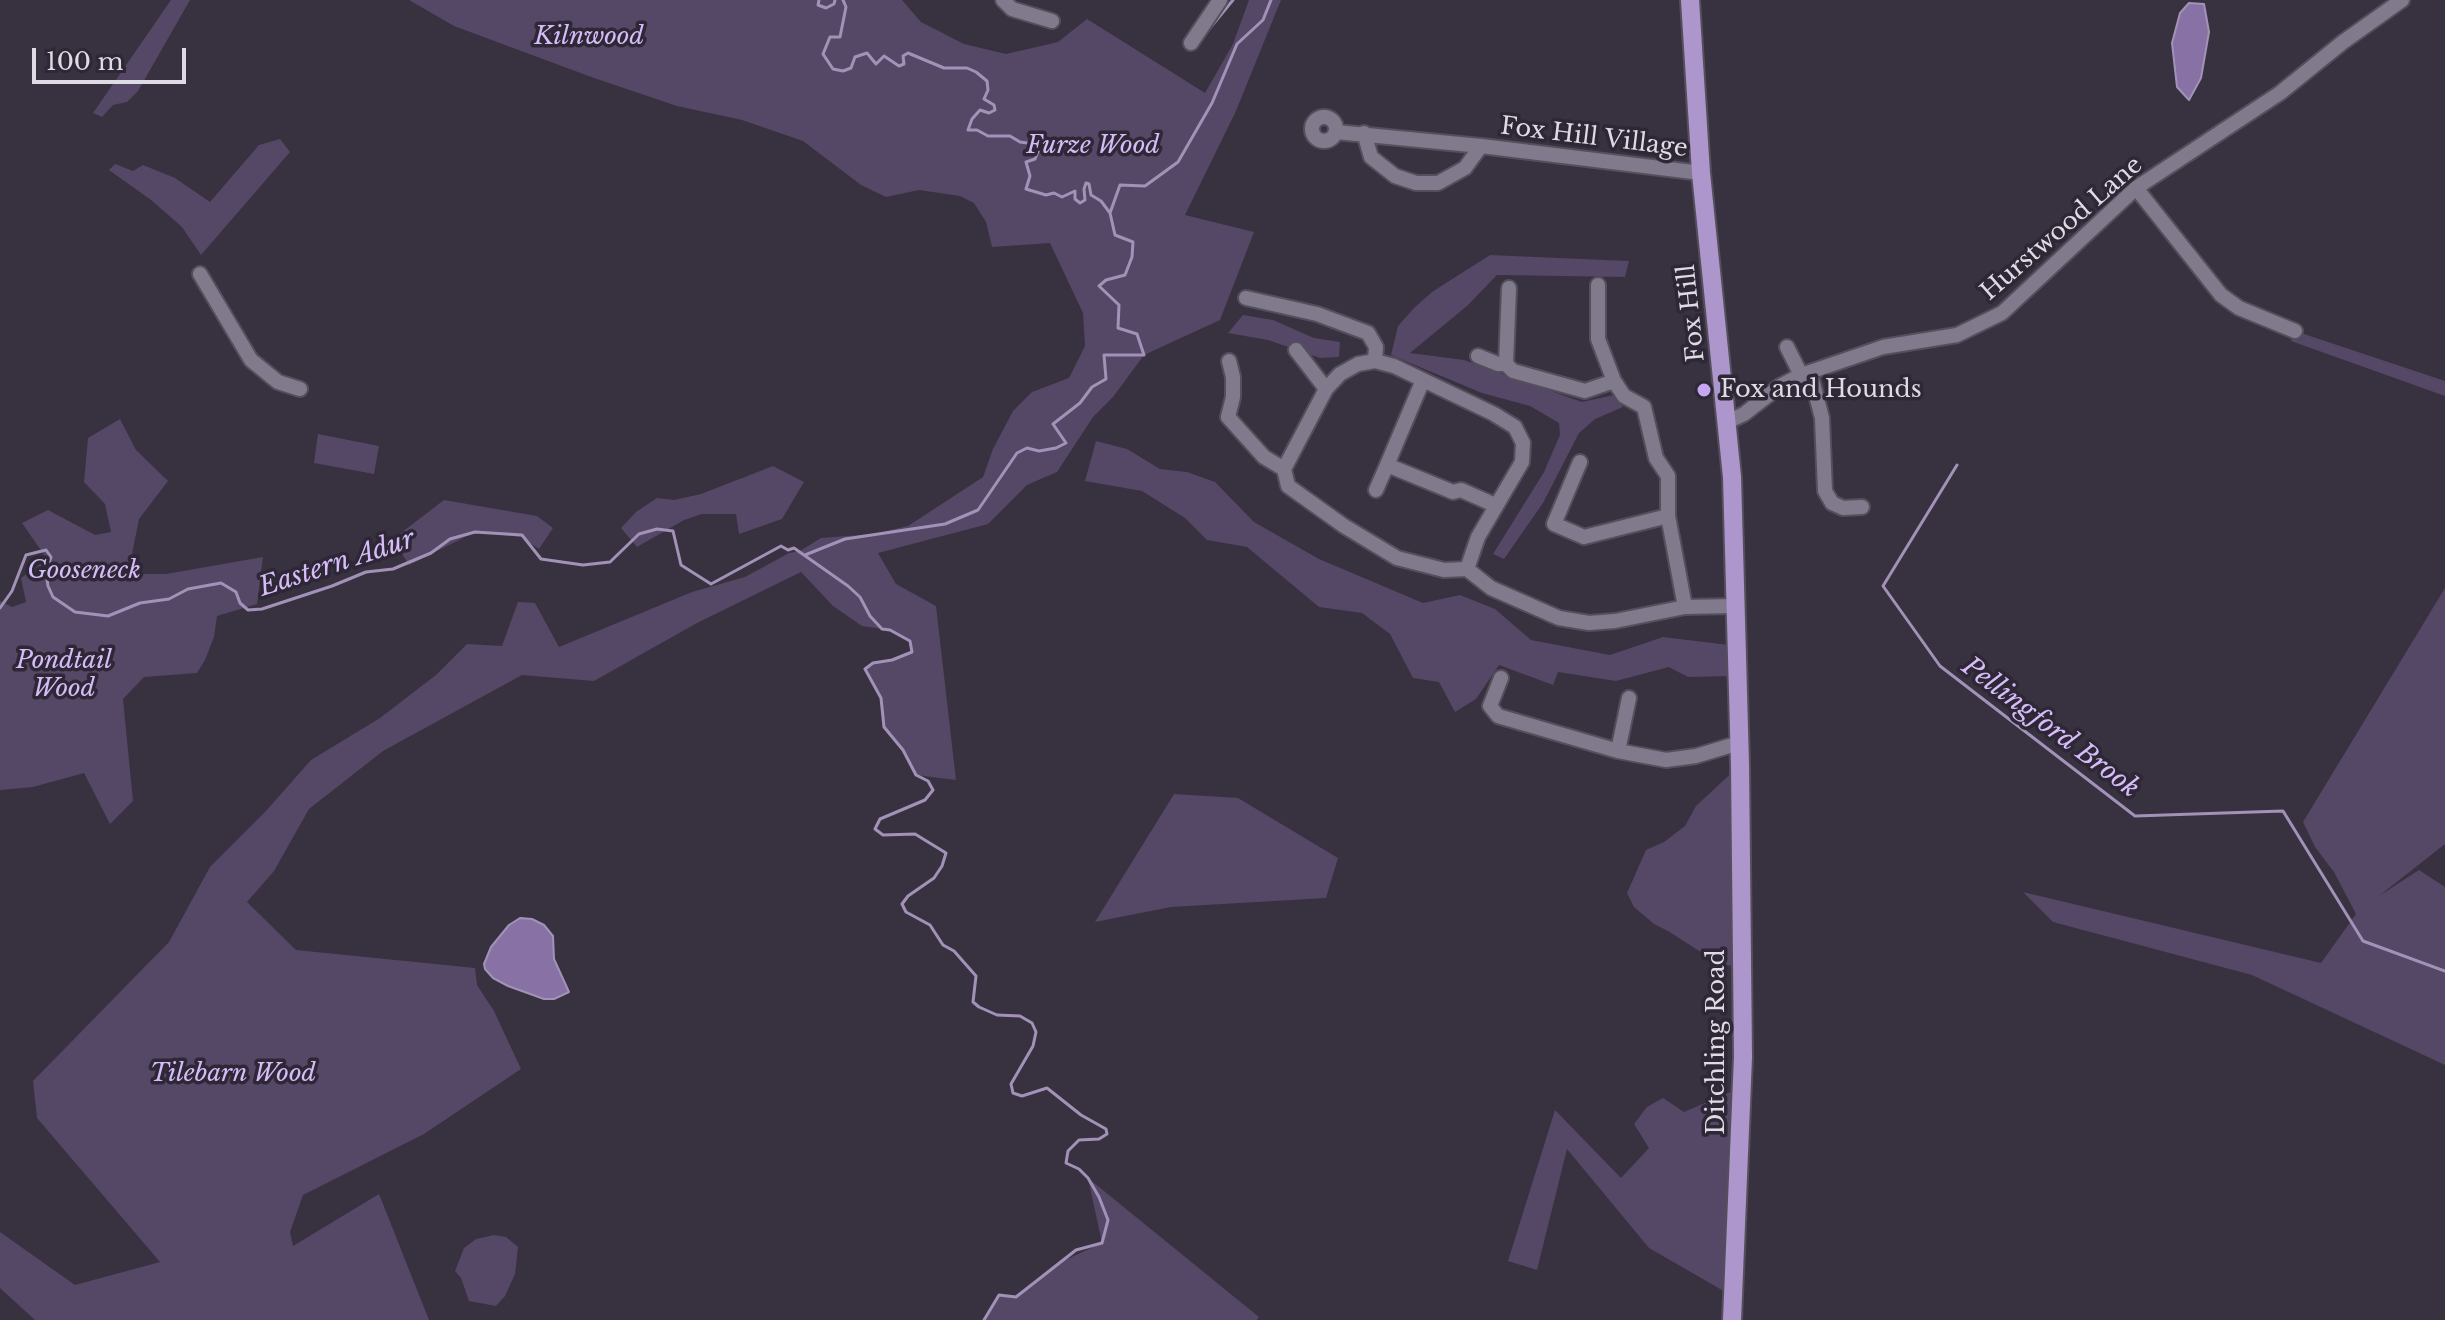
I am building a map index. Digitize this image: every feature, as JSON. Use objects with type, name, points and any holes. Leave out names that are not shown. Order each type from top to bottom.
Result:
[{"type":"main road","name":"Fox Hill","points":[[1690,0],[1701,173],[1732,477],[1740,765]]},
{"type":"main road","name":"Ditchling Road","points":[[1732,1320],[1743,1057],[1740,765]]},
{"type":"street","points":[[1003,0],[1012,9],[1052,21]]},
{"type":"street","points":[[1191,43],[1220,0]]},
{"type":"street","name":"Hurstwood Lane","points":[[1727,422],[1744,414],[1780,386],[1806,374],[1883,347],[1957,335],[1983,325],[2020,297],[2136,188],[2280,93],[2402,0]]},
{"type":"street","name":"Fox Hill Village","points":[[1336,132],[1701,173]]},
{"type":"street","name":"Fox Hill Village","points":[[1364,133],[1371,157],[1395,176],[1416,183],[1438,183],[1465,168],[1481,146]]},
{"type":"street","points":[[2136,188],[2221,295],[2239,308],[2295,331]]},
{"type":"street","points":[[200,274],[251,360],[278,382],[300,389]]},
{"type":"street","points":[[1598,285],[1598,339],[1614,381],[1624,396],[1644,407],[1656,458],[1668,476],[1668,516],[1685,607]]},
{"type":"street","points":[[1506,364],[1509,288]]},
{"type":"street","points":[[1246,298],[1317,314],[1368,333],[1376,347],[1375,361]]},
{"type":"street","points":[[1787,347],[1806,374],[1822,418],[1825,491],[1832,503],[1855,508],[1849,524]]},
{"type":"street","points":[[1296,350],[1326,389]]},
{"type":"street","points":[[1478,356],[1506,364],[1513,371],[1585,391],[1614,381]]},
{"type":"street","points":[[1229,361],[1233,397],[1228,417],[1264,457],[1284,469]]},
{"type":"street","points":[[1467,569],[1478,537],[1522,462],[1523,443],[1515,427],[1394,366],[1375,361],[1358,364],[1340,374],[1326,389],[1284,469],[1288,486],[1344,526],[1397,558],[1444,570],[1467,569],[1491,588],[1559,618],[1589,623],[1652,615],[1685,607],[1735,606]]},
{"type":"street","points":[[1376,490],[1423,380]]},
{"type":"street","points":[[1580,462],[1554,524],[1584,537],[1668,516]]},
{"type":"street","points":[[1387,465],[1495,505]]},
{"type":"street","points":[[1501,678],[1490,706],[1498,716],[1618,751],[1666,760],[1696,756],[1739,743]]},
{"type":"street","points":[[1618,751],[1629,698]]},
{"type":"green space","points":[[171,0],[190,0],[138,91],[127,102],[113,105],[102,117],[93,113]]},
{"type":"green space","points":[[409,0],[902,0],[921,22],[964,44],[1006,54],[1058,42],[1087,19],[1205,93],[1233,44],[1249,0],[1281,0],[1236,111],[1185,215],[1254,232],[1220,320],[1144,355],[1113,397],[1093,417],[1057,472],[1027,485],[988,524],[878,553],[896,584],[936,606],[956,780],[916,775],[903,750],[884,727],[881,698],[865,669],[873,663],[912,652],[910,642],[890,630],[862,626],[833,606],[801,572],[697,623],[594,681],[522,675],[383,751],[309,809],[274,871],[247,902],[296,950],[475,968],[477,985],[494,1011],[521,1069],[424,1134],[303,1195],[290,1232],[293,1246],[379,1194],[429,1320],[35,1320],[0,1288],[0,1232],[75,1285],[160,1262],[37,1118],[33,1081],[169,942],[210,867],[311,760],[380,718],[436,675],[467,644],[502,646],[518,602],[535,603],[559,647],[692,592],[745,577],[821,538],[874,534],[908,526],[983,477],[993,449],[1013,411],[1032,392],[1069,378],[1085,346],[1083,313],[1050,243],[992,247],[986,222],[974,203],[960,196],[919,190],[886,197],[861,185],[803,141],[742,120],[677,106],[594,78],[454,26]]},
{"type":"green space","points":[[280,139],[290,152],[201,255],[182,227],[109,170],[115,164],[133,171],[143,165],[175,178],[210,202],[259,145]]},
{"type":"green space","points":[[1490,255],[1629,261],[1625,277],[1497,275],[1467,306],[1410,353],[1464,360],[1582,402],[1614,395],[1623,407],[1595,419],[1579,433],[1543,503],[1504,559],[1493,554],[1544,472],[1560,435],[1559,423],[1530,406],[1482,393],[1391,355],[1398,326],[1415,307],[1432,292]]},
{"type":"green space","points":[[1243,315],[1273,320],[1314,338],[1340,342],[1339,357],[1320,358],[1268,340],[1228,333]]},
{"type":"green space","points":[[2295,331],[2445,381],[2445,396],[2291,341]]},
{"type":"green space","name":"Pondtail Wood","points":[[120,419],[136,450],[168,481],[139,519],[128,574],[166,574],[263,557],[257,604],[217,616],[214,637],[197,673],[144,677],[123,699],[133,801],[110,824],[84,773],[33,787],[0,790],[0,601],[12,607],[26,602],[21,578],[47,559],[22,523],[48,510],[95,535],[111,532],[105,504],[84,482],[88,438]]},
{"type":"green space","points":[[318,434],[379,446],[374,474],[314,463]]},
{"type":"green space","points":[[1096,441],[1127,449],[1160,469],[1187,472],[1215,482],[1254,522],[1319,559],[1423,603],[1460,595],[1495,609],[1531,640],[1610,655],[1663,637],[1729,645],[1729,676],[1688,677],[1669,667],[1616,681],[1558,672],[1553,685],[1499,665],[1476,699],[1455,712],[1439,682],[1413,678],[1390,634],[1362,613],[1319,607],[1247,547],[1207,540],[1185,518],[1142,491],[1085,481]]},
{"type":"green space","points":[[773,466],[804,482],[782,519],[739,534],[736,514],[702,514],[684,520],[637,547],[621,528],[636,512],[657,498],[674,500],[701,494]]},
{"type":"green space","points":[[444,500],[537,516],[553,528],[539,549],[521,537],[475,532],[409,565],[393,539]]},
{"type":"green space","points":[[2445,588],[2445,844],[2379,896],[2419,870],[2445,887],[2445,1065],[2252,975],[2053,922],[2023,892],[2321,963],[2356,914],[2303,822]]},
{"type":"green space","points":[[1740,765],[1741,966],[1721,965],[1654,924],[1634,907],[1627,893],[1646,850],[1664,842],[1685,826],[1696,806]]},
{"type":"green space","points":[[1174,794],[1238,798],[1338,858],[1326,898],[1171,907],[1095,922]]},
{"type":"green space","points":[[1742,1087],[1734,1297],[1649,1248],[1567,1149],[1537,1270],[1508,1261],[1555,1110],[1621,1178],[1649,1148],[1634,1124],[1647,1107],[1663,1098],[1684,1112]]},
{"type":"green space","points":[[1088,1178],[1259,1317],[1257,1320],[983,1320],[999,1295],[1017,1297],[1065,1260],[1102,1243]]},
{"type":"green space","points":[[494,1235],[506,1237],[518,1247],[515,1274],[505,1296],[496,1306],[469,1301],[461,1278],[455,1271],[464,1248],[476,1239]]},
{"type":"shaded area","points":[[2189,3],[2204,4],[2209,32],[2201,78],[2189,100],[2177,87],[2172,43],[2180,13]]},
{"type":"shaded area","points":[[520,918],[544,925],[553,936],[554,959],[569,992],[554,999],[544,999],[508,986],[493,978],[485,969],[491,947],[509,925]]},
{"type":"waterway","points":[[819,0],[818,5],[826,8],[835,0]]},
{"type":"waterway","points":[[805,555],[845,539],[945,524],[978,510],[1017,453],[1027,448],[1039,451],[1066,443],[1053,424],[1080,403],[1092,387],[1106,379],[1104,355],[1144,355],[1137,334],[1118,328],[1119,305],[1099,286],[1106,280],[1125,275],[1132,257],[1133,242],[1115,235],[1110,213],[1101,201],[1091,195],[1089,184],[1086,183],[1084,189],[1085,200],[1080,203],[1075,199],[1075,191],[1062,197],[1026,189],[1030,176],[1026,162],[1035,159],[1039,149],[1035,144],[1020,142],[1010,136],[988,136],[977,130],[968,130],[980,110],[989,113],[995,110],[994,105],[984,99],[988,90],[987,81],[976,72],[967,68],[944,68],[908,53],[903,56],[904,64],[899,66],[884,56],[876,64],[867,53],[855,57],[851,68],[843,71],[833,69],[823,54],[830,37],[840,37],[846,7],[843,0]]},
{"type":"waterway","points":[[1205,34],[1233,0]]},
{"type":"waterway","points":[[1110,213],[1120,185],[1145,186],[1178,162],[1212,103],[1237,44],[1263,20],[1271,0]]},
{"type":"waterway","name":"Pellingford Brook","points":[[1957,465],[1883,586],[1940,666],[2135,816],[2283,811],[2363,941],[2445,971]]},
{"type":"waterway","name":"Eastern Adur","points":[[0,608],[12,591],[26,555],[46,550],[51,557],[46,572],[53,597],[75,612],[108,616],[140,603],[169,599],[188,589],[221,583],[236,592],[240,603],[248,610],[262,609],[366,572],[393,569],[431,553],[450,539],[475,532],[522,535],[541,559],[583,565],[610,562],[639,534],[657,529],[673,531],[681,565],[711,584],[781,546],[788,550],[794,548],[848,586],[860,597],[870,616],[882,629],[910,641],[912,652],[873,663],[865,669],[881,698],[884,727],[903,750],[916,775],[928,781],[933,790],[925,800],[880,819],[875,829],[883,835],[915,834],[946,853],[934,878],[908,896],[902,904],[906,912],[930,925],[943,945],[954,951],[976,976],[973,1002],[997,1015],[1020,1016],[1032,1023],[1036,1032],[1033,1046],[1011,1084],[1013,1093],[1022,1096],[1047,1088],[1081,1115],[1106,1129],[1107,1134],[1099,1139],[1079,1140],[1068,1151],[1066,1163],[1088,1178],[1099,1197],[1108,1220],[1102,1243],[1076,1250],[1016,1297],[999,1295],[984,1320]]},
{"type":"place","name":"Fox and Hounds","points":[[1704,390]]},
{"type":"park label","name":"Kilnwood","points":[[589,37]]},
{"type":"park label","name":"Furze Wood","points":[[1093,146]]},
{"type":"park label","name":"Gooseneck","points":[[84,571]]},
{"type":"park label","name":"Tilebarn Wood","points":[[233,1074]]}]
